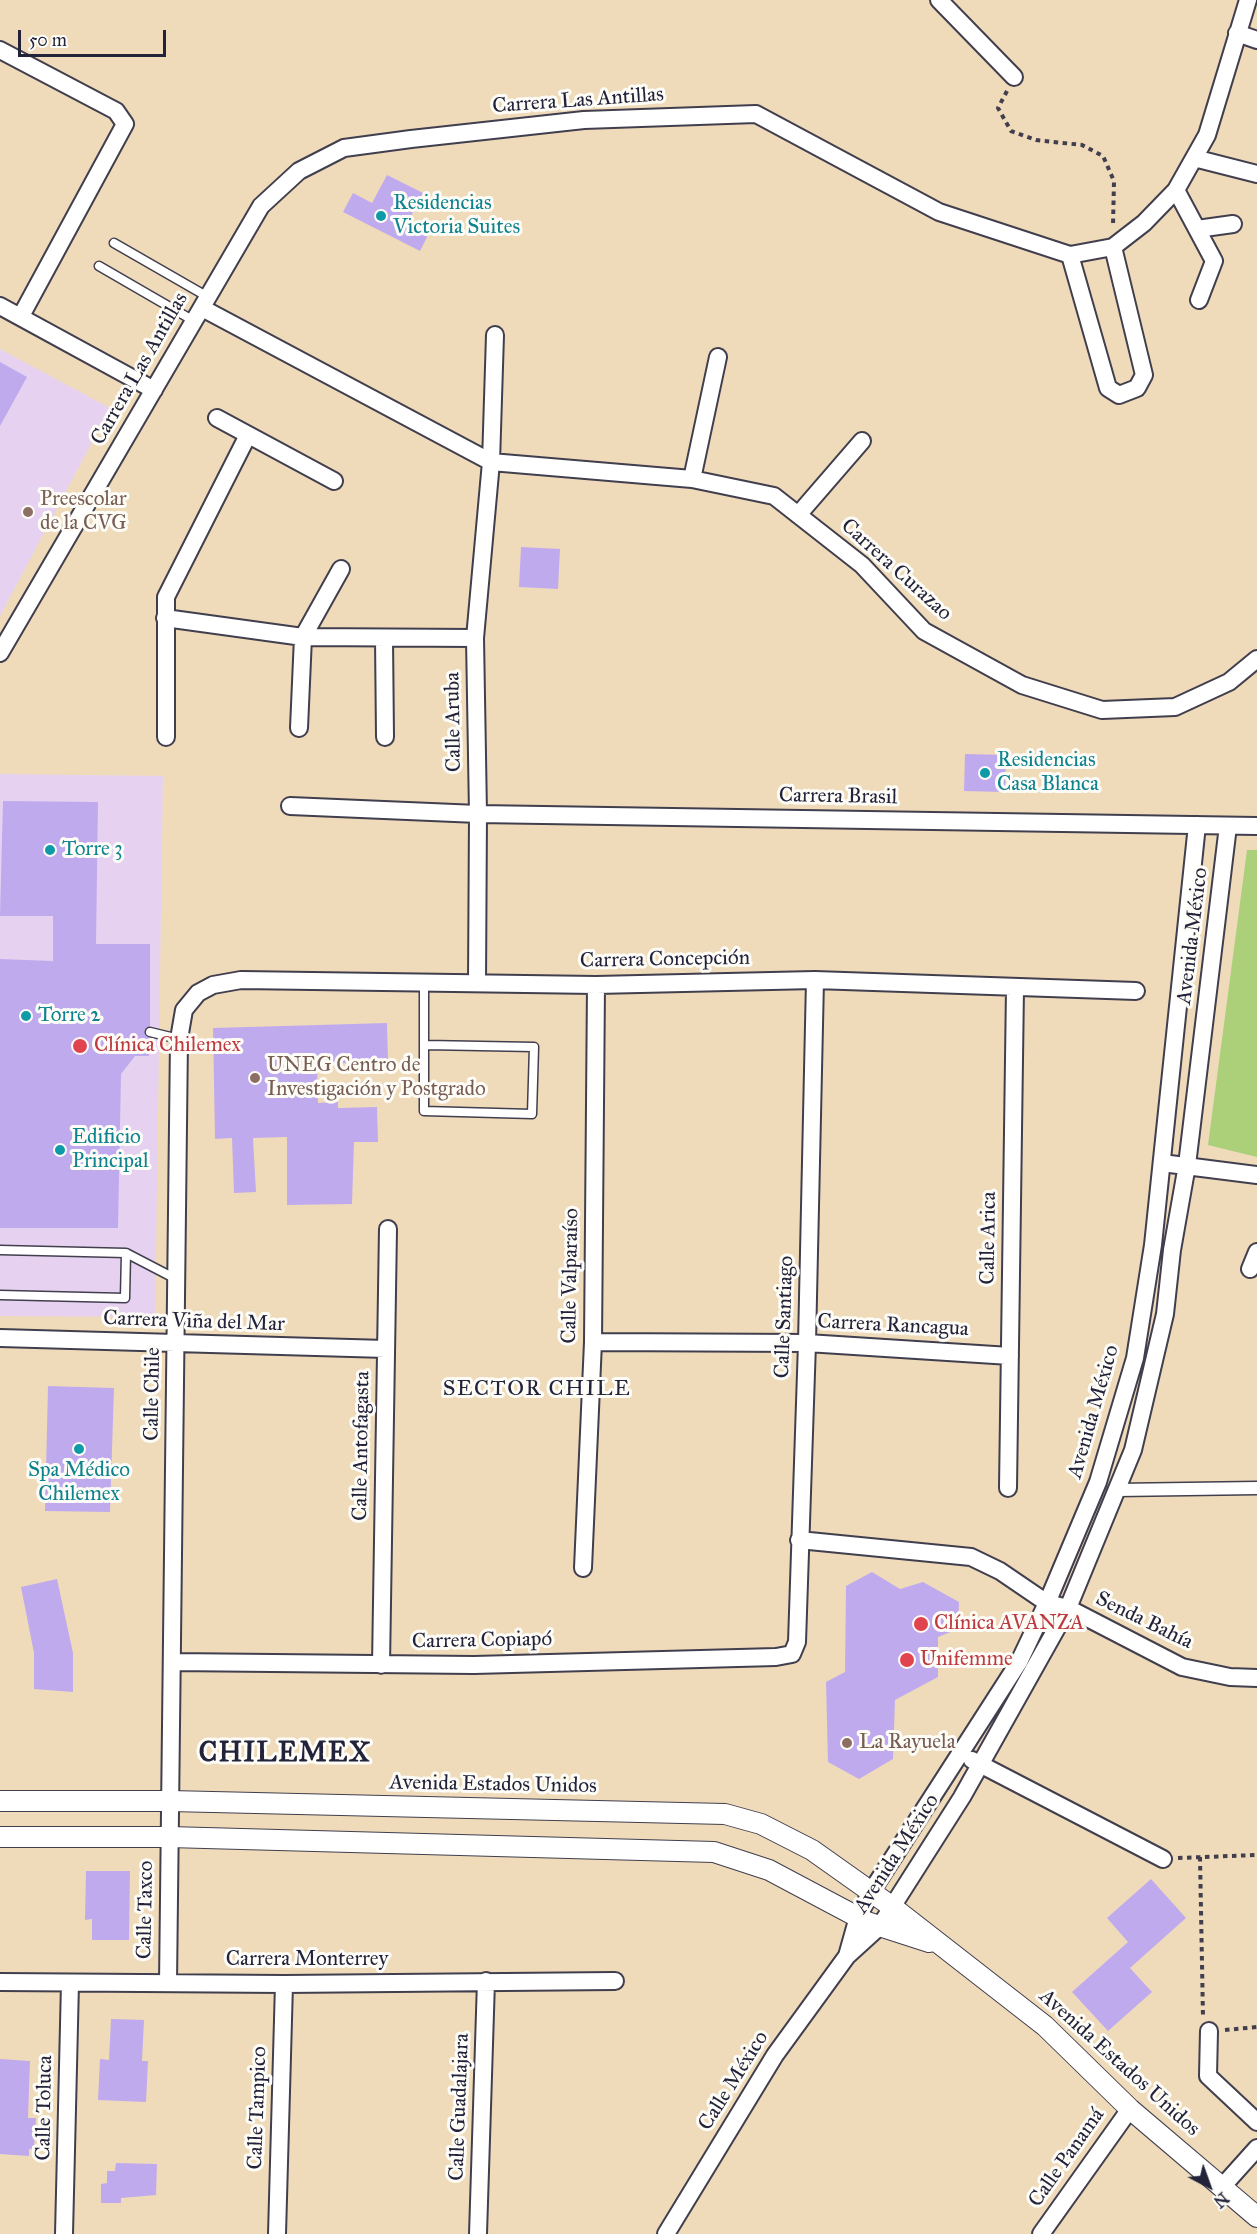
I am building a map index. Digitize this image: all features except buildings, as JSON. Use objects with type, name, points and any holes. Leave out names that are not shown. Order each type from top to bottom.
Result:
[{"type":"street","points":[[939,0],[1014,77]]},
{"type":"street","name":"Carrera Las Antillas","points":[[0,653],[261,206],[299,171],[344,148],[584,120],[756,114],[939,212],[1070,255],[1113,247],[1144,223],[1176,190],[1207,135],[1248,0]]},
{"type":"street","points":[[1237,33],[1257,40]]},
{"type":"street","points":[[0,50],[116,111],[125,124],[21,316]]},
{"type":"street","points":[[1194,158],[1257,174]]},
{"type":"street","points":[[1176,190],[1214,261],[1199,300]]},
{"type":"street","points":[[1197,229],[1233,224]]},
{"type":"street","points":[[1070,255],[1108,388],[1119,394],[1137,388],[1144,375],[1113,247]]},
{"type":"street","points":[[0,306],[154,390]]},
{"type":"street","points":[[202,309],[491,462]]},
{"type":"street","name":"Calle Aruba","points":[[477,983],[478,814],[475,638],[491,462],[495,335]]},
{"type":"street","points":[[692,479],[718,357]]},
{"type":"street","points":[[217,418],[334,481]]},
{"type":"street","points":[[166,737],[166,597],[248,435]]},
{"type":"street","points":[[798,515],[862,441]]},
{"type":"street","name":"Carrera Curazao","points":[[491,462],[692,479],[774,496],[862,565],[924,631],[1022,685],[1102,710],[1176,707],[1229,682],[1257,658]]},
{"type":"street","points":[[300,728],[303,638],[341,569]]},
{"type":"street","points":[[165,618],[303,638],[475,638]]},
{"type":"street","points":[[384,638],[385,737]]},
{"type":"street","name":"Carrera Brasil","points":[[290,806],[478,814],[1257,826]]},
{"type":"street","name":"Avenida México","points":[[847,1956],[858,1917],[871,1892],[1018,1662],[1047,1603],[1098,1482],[1135,1358],[1153,1245],[1197,825]]},
{"type":"street","name":"Avenida México","points":[[847,1956],[880,1926],[981,1764],[1068,1608],[1133,1450],[1165,1314],[1172,1250],[1187,1165],[1228,826]]},
{"type":"street","name":"Carrera Concepción","points":[[198,993],[213,985],[241,980],[596,985],[815,980],[1136,991]]},
{"type":"street","name":"Calle Santiago","points":[[792,1654],[797,1642],[807,1343],[815,980]]},
{"type":"street","name":"Calle Valparaíso","points":[[583,1568],[593,1342],[596,985]]},
{"type":"street","name":"Calle Arica","points":[[1008,1488],[1015,988]]},
{"type":"street","name":"Calle Chile","points":[[170,1801],[179,1038],[184,1010],[198,993]]},
{"type":"street","points":[[1162,1163],[1257,1175]]},
{"type":"street","name":"Calle Antofagasta","points":[[381,1665],[388,1229]]},
{"type":"street","points":[[1250,1269],[1257,1252]]},
{"type":"street","name":"Carrera Viña del Mar","points":[[0,1338],[386,1349]]},
{"type":"street","name":"Carrera Rancagua","points":[[593,1342],[807,1343],[1010,1356]]},
{"type":"street","points":[[1117,1490],[1257,1488]]},
{"type":"street","points":[[799,1540],[970,1557],[1000,1570],[1047,1603]]},
{"type":"street","name":"Senda Bahía","points":[[1047,1603],[1068,1608],[1182,1667],[1230,1677],[1257,1678]]},
{"type":"street","name":"Carrera Copiapó","points":[[172,1662],[474,1665],[776,1657],[792,1654]]},
{"type":"street","points":[[960,1754],[1163,1859]]},
{"type":"street","name":"Avenida Estados Unidos","points":[[0,1802],[170,1801],[725,1814],[761,1824],[812,1850],[891,1906],[1046,2026],[1130,2109],[1257,2217]]},
{"type":"street","name":"Calle Taxco","points":[[168,1983],[170,1801]]},
{"type":"street","name":"Avenida Estados Unidos","points":[[0,1837],[169,1837],[714,1852],[769,1870],[858,1917],[945,1947]]},
{"type":"street","name":"Calle México","points":[[666,2234],[775,2055],[847,1956]]},
{"type":"street","name":"Calle Guadalajara","points":[[478,2234],[486,1981]]},
{"type":"street","name":"Carrera Monterrey","points":[[0,1982],[284,1984],[615,1981]]},
{"type":"street","name":"Calle Toluca","points":[[64,2234],[70,1983]]},
{"type":"street","name":"Calle Tampico","points":[[277,2234],[284,1984]]},
{"type":"street","points":[[1209,2031],[1208,2076],[1257,2122]]},
{"type":"street","name":"Calle Panamá","points":[[1041,2234],[1130,2109]]},
{"type":"street","points":[[1222,2187],[1257,2148]]},
{"type":"lane","points":[[114,243],[202,309]]},
{"type":"lane","points":[[99,266],[202,309]]},
{"type":"lane","points":[[424,982],[426,1045],[424,1111],[532,1114],[534,1047],[426,1045]]},
{"type":"lane","points":[[150,1032],[179,1038]]},
{"type":"lane","points":[[0,1250],[126,1253],[176,1280]]},
{"type":"lane","points":[[0,1295],[125,1298],[126,1253]]},
{"type":"path","points":[[1014,77],[998,108],[1011,131],[1036,140],[1082,145],[1103,156],[1114,181],[1113,247]]},
{"type":"path","points":[[1163,1859],[1257,1855]]},
{"type":"path","points":[[1200,1857],[1202,2015],[1209,2031],[1257,2027]]},
{"type":"shaded area","name":"Preescolar de la CVG","points":[[0,349],[110,408],[0,616]]},
{"type":"shaded area","name":"Clínica Chilemex","points":[[0,774],[163,776],[155,1317],[0,1316]]},
{"type":"green space","points":[[1247,850],[1257,850],[1257,1157],[1208,1145]]},
{"type":"place","name":"Residencias Victoria Suites","points":[[381,216]]},
{"type":"place","name":"Preescolar de la CVG","points":[[28,512]]},
{"type":"place","name":"Residencias Casa Blanca","points":[[985,773]]},
{"type":"place","name":"Torre 3","points":[[50,850]]},
{"type":"place","name":"Torre 2","points":[[26,1016]]},
{"type":"place","name":"Clínica Chilemex","points":[[80,1046]]},
{"type":"place","name":"UNEG Centro de Investigación y Postgrado","points":[[255,1078]]},
{"type":"place","name":"Edificio Principal","points":[[60,1150]]},
{"type":"place","name":"Spa Médico Chilemex","points":[[79,1449]]},
{"type":"place","name":"Clínica AVANZA","points":[[921,1624]]},
{"type":"place","name":"Unifemme","points":[[907,1660]]},
{"type":"place","name":"La Rayuela","points":[[847,1743]]},
{"type":"district","name":"SECTOR CHILE","points":[[537,1390]]},
{"type":"district","name":"CHILEMEX","points":[[285,1754]]}]
